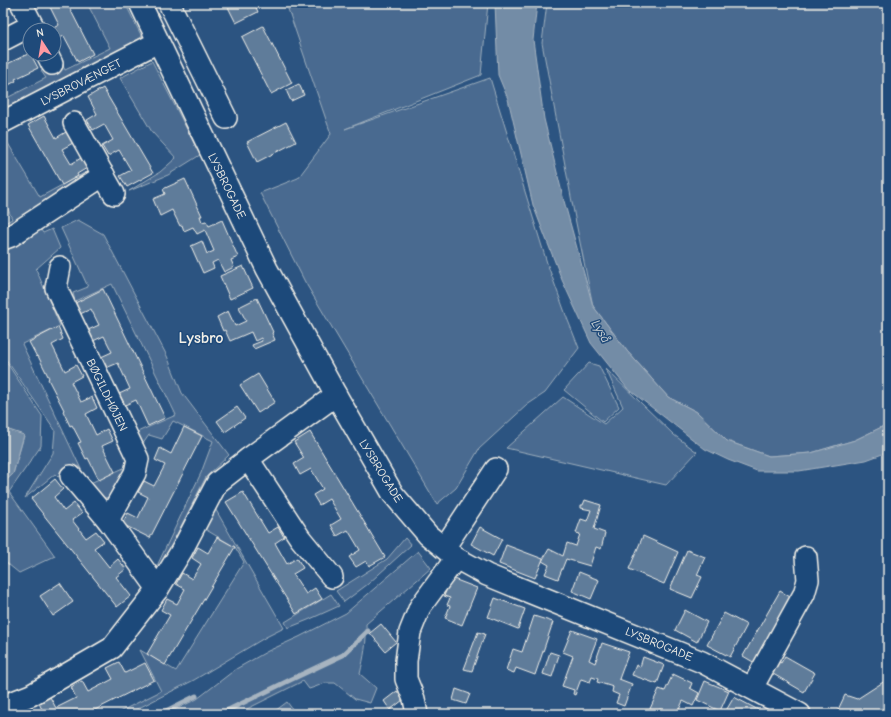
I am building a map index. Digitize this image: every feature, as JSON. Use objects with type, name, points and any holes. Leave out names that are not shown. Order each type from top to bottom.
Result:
[{"type":"street","points":[[21,3],[31,22]]},
{"type":"street","points":[[169,3],[226,118]]},
{"type":"street","name":"LYSBROGADE","points":[[141,4],[267,270],[393,494],[428,535],[450,553],[487,575],[702,662],[800,714]]},
{"type":"street","points":[[3,40],[22,32]]},
{"type":"street","name":"LYSBROVÆNGET","points":[[3,122],[158,42]]},
{"type":"street","points":[[185,99],[210,86]]},
{"type":"street","points":[[74,123],[114,194]]},
{"type":"street","points":[[3,238],[10,236],[104,175]]},
{"type":"street","name":"BØGILDHØJEN","points":[[60,266],[56,288],[138,459],[135,473],[108,520]]},
{"type":"street","points":[[3,706],[31,695],[112,648],[158,589],[182,550],[217,483],[336,395]]},
{"type":"street","points":[[248,459],[300,538],[332,576]]},
{"type":"street","points":[[418,714],[406,679],[406,661],[410,632],[420,607],[496,469]]},
{"type":"street","points":[[71,476],[108,520],[158,589]]},
{"type":"street","points":[[752,688],[804,594],[808,580],[806,557]]},
{"type":"shaded area","points":[[87,3],[125,3],[142,37],[137,45],[3,110],[3,100],[46,78],[41,71],[61,62],[65,70],[110,48]]},
{"type":"shaded area","points":[[286,3],[488,3],[481,75],[345,129],[490,78],[547,263],[579,348],[545,393],[527,405],[479,449],[456,488],[437,504],[305,282],[260,193],[298,178],[331,134]]},
{"type":"shaded area","points":[[547,3],[888,3],[888,424],[855,440],[811,453],[769,456],[727,441],[697,412],[668,397],[627,351],[593,306],[542,43]]},
{"type":"shaded area","points":[[152,61],[200,155],[168,175],[129,191],[160,172],[176,158],[152,132],[120,78]]},
{"type":"shaded area","points":[[3,135],[40,197],[86,172],[3,230],[3,224],[12,219],[3,197]]},
{"type":"shaded area","points":[[78,220],[103,234],[167,356],[182,393],[229,455],[206,477],[159,568],[156,568],[201,473],[213,441],[173,421],[162,439],[149,435],[140,448],[135,433],[176,415],[112,284],[75,301],[73,293],[88,287],[61,228]]},
{"type":"shaded area","points":[[38,225],[43,233],[52,229],[60,248],[36,269],[60,326],[22,344],[88,484],[126,467],[111,497],[104,498],[93,491],[72,467],[58,477],[55,474],[25,498],[53,453],[55,430],[3,355],[3,247]]},
{"type":"shaded area","points":[[3,357],[42,416],[41,446],[9,492],[55,556],[19,573],[3,560],[3,483],[13,474],[24,436],[3,428]]},
{"type":"shaded area","points":[[589,363],[599,366],[619,407],[603,422],[564,390]]},
{"type":"shaded area","points":[[606,369],[674,435],[697,452],[666,485],[506,448],[563,397],[604,424],[623,407]]},
{"type":"shaded area","points":[[213,505],[284,628],[266,637],[194,680],[127,714],[115,714],[161,691],[140,650],[176,671],[244,562],[235,547],[203,528]]},
{"type":"shaded area","points":[[405,538],[411,545],[368,584],[344,602],[336,591],[387,559]]},
{"type":"shaded area","points":[[418,551],[431,568],[366,624],[365,649],[360,674],[376,688],[370,703],[355,699],[335,683],[325,683],[309,689],[303,681],[237,714],[166,714],[197,699],[236,669],[268,651],[346,613]]},
{"type":"shaded area","points":[[331,594],[339,606],[288,628],[285,622]]},
{"type":"shaded area","points":[[287,702],[296,714],[271,714]]},
{"type":"water","name":"Lyså","points":[[495,3],[537,3],[533,40],[544,119],[564,201],[593,306],[627,351],[668,397],[697,412],[727,441],[769,456],[811,453],[855,440],[888,424],[888,452],[866,460],[799,471],[757,471],[705,449],[627,388],[591,343],[562,280],[533,205],[508,99],[498,75]]},
{"type":"water","points":[[3,428],[24,435],[13,474],[3,483]]},
{"type":"building","points":[[3,3],[8,3],[10,7],[3,11]]},
{"type":"building","points":[[48,3],[67,3],[93,54],[78,62],[64,36],[62,37],[62,22],[58,22]]},
{"type":"building","points":[[226,3],[254,3],[258,12],[236,23]]},
{"type":"building","points":[[263,26],[292,83],[271,94],[242,37]]},
{"type":"building","points":[[22,57],[22,62],[35,62],[38,68],[15,79],[16,81],[3,88],[3,66]]},
{"type":"building","points":[[299,84],[304,95],[291,101],[286,90]]},
{"type":"building","points":[[103,88],[153,173],[127,187],[120,176],[131,170],[119,150],[108,156],[102,146],[113,140],[104,124],[93,130],[87,120],[97,114],[88,97]]},
{"type":"building","points":[[44,116],[56,138],[66,132],[73,143],[62,149],[71,164],[81,158],[87,168],[77,174],[78,176],[62,185],[28,125]]},
{"type":"building","points":[[286,122],[296,142],[257,162],[247,142]]},
{"type":"building","points":[[185,179],[202,216],[200,216],[202,222],[206,221],[209,226],[222,220],[238,257],[231,260],[234,267],[224,272],[218,260],[212,263],[214,268],[203,273],[191,246],[202,241],[207,254],[214,251],[205,230],[197,234],[193,227],[184,231],[182,225],[180,226],[172,210],[160,216],[153,199],[165,194],[163,189]]},
{"type":"building","points":[[243,266],[253,288],[230,299],[220,276]]},
{"type":"building","points":[[103,289],[165,418],[148,426],[136,400],[125,405],[119,394],[130,389],[118,363],[106,368],[101,357],[112,352],[104,336],[93,341],[88,330],[99,325],[91,309],[80,314],[75,303]]},
{"type":"building","points":[[257,298],[273,332],[272,333],[275,340],[254,349],[252,345],[262,341],[261,338],[255,341],[251,332],[230,341],[225,330],[223,331],[217,317],[228,311],[235,326],[246,321],[239,307]]},
{"type":"building","points":[[58,327],[63,339],[52,345],[65,371],[76,365],[82,376],[71,382],[81,402],[92,397],[97,408],[86,414],[96,435],[107,429],[113,441],[102,446],[115,472],[99,480],[88,458],[86,459],[78,443],[81,442],[72,425],[70,426],[63,411],[64,410],[48,379],[49,378],[29,342]]},
{"type":"building","points":[[258,374],[275,402],[258,413],[240,385]]},
{"type":"building","points":[[237,407],[245,418],[225,432],[217,421]]},
{"type":"building","points":[[184,427],[202,436],[150,538],[122,524],[128,513],[138,518],[148,497],[138,492],[144,481],[154,486],[165,465],[155,460],[160,448],[171,454]]},
{"type":"building","points":[[310,432],[385,557],[369,566],[366,561],[356,567],[349,557],[360,550],[348,530],[337,536],[331,525],[341,519],[329,499],[319,505],[313,495],[323,489],[311,469],[300,475],[294,464],[304,458],[294,442]]},
{"type":"building","points":[[55,479],[63,489],[54,497],[64,511],[74,503],[82,513],[72,520],[86,538],[96,531],[104,541],[94,548],[109,567],[118,559],[126,569],[116,577],[131,596],[117,607],[31,499]]},
{"type":"building","points":[[243,492],[268,533],[278,527],[284,537],[275,543],[287,564],[297,558],[303,568],[293,574],[306,594],[315,588],[322,599],[296,614],[226,502]]},
{"type":"building","points":[[585,500],[601,505],[594,529],[605,533],[601,549],[596,547],[590,566],[566,559],[558,579],[545,574],[549,565],[542,561],[549,549],[563,556],[567,543],[576,546],[580,534],[576,533],[581,519],[587,521],[591,510],[581,508],[581,505],[583,505]]},
{"type":"building","points":[[480,527],[502,539],[493,556],[471,544]]},
{"type":"building","points":[[643,536],[678,552],[664,584],[629,569]]},
{"type":"building","points":[[217,537],[235,547],[165,665],[147,654],[170,615],[161,610],[167,599],[177,604],[185,589],[176,584],[182,573],[192,579],[201,564],[192,558],[198,547],[208,553]]},
{"type":"building","points":[[506,545],[543,559],[535,578],[499,564]]},
{"type":"building","points":[[687,550],[705,557],[697,575],[702,577],[692,598],[670,589]]},
{"type":"building","points":[[579,572],[599,580],[591,599],[572,591]]},
{"type":"building","points":[[451,578],[477,588],[462,625],[445,618],[450,606],[447,605],[450,598],[444,596]]},
{"type":"building","points":[[60,583],[73,602],[53,616],[40,596]]},
{"type":"building","points":[[780,591],[797,601],[760,666],[743,656]]},
{"type":"building","points":[[495,598],[525,609],[518,629],[488,617]]},
{"type":"building","points":[[685,610],[707,622],[697,642],[675,630]]},
{"type":"building","points":[[724,613],[747,625],[730,657],[707,645]]},
{"type":"building","points":[[534,616],[553,622],[535,675],[516,668],[514,673],[506,670],[513,649],[522,652]]},
{"type":"building","points":[[381,624],[396,642],[385,651],[370,633]]},
{"type":"building","points":[[572,630],[597,639],[589,660],[595,663],[602,643],[629,652],[619,679],[632,684],[624,706],[616,703],[619,695],[612,692],[613,687],[597,682],[598,679],[592,677],[590,682],[581,679],[575,695],[573,694],[574,690],[562,686],[573,656],[563,652]]},
{"type":"building","points":[[478,632],[485,634],[472,671],[464,669]]},
{"type":"building","points":[[550,652],[559,655],[552,677],[543,674]]},
{"type":"building","points":[[785,656],[815,673],[804,692],[768,671],[775,659],[781,663]]},
{"type":"building","points":[[643,657],[664,665],[657,684],[632,675],[636,665],[640,667]]},
{"type":"building","points":[[119,662],[125,673],[145,663],[154,680],[87,714],[44,714],[39,703],[50,697],[56,708],[76,698],[71,687],[82,681],[88,692],[113,679],[107,668]]},
{"type":"building","points":[[673,674],[692,683],[690,688],[699,693],[693,706],[683,701],[677,714],[672,714],[660,709],[657,714],[649,711],[659,689],[665,691]]},
{"type":"building","points":[[888,679],[888,706],[875,714],[836,714],[845,695],[857,699]]},
{"type":"building","points":[[705,681],[729,691],[720,711],[697,700]]},
{"type":"building","points":[[456,689],[470,694],[466,704],[453,700]]},
{"type":"building","points":[[397,691],[403,700],[390,710],[384,701]]},
{"type":"building","points":[[734,697],[766,714],[724,714]]},
{"type":"waterway","points":[[220,714],[343,655],[368,631]]},
{"type":"waterway","points":[[160,714],[196,696]]},
{"type":"district","name":"Lysbro","points":[[201,338]]}]
